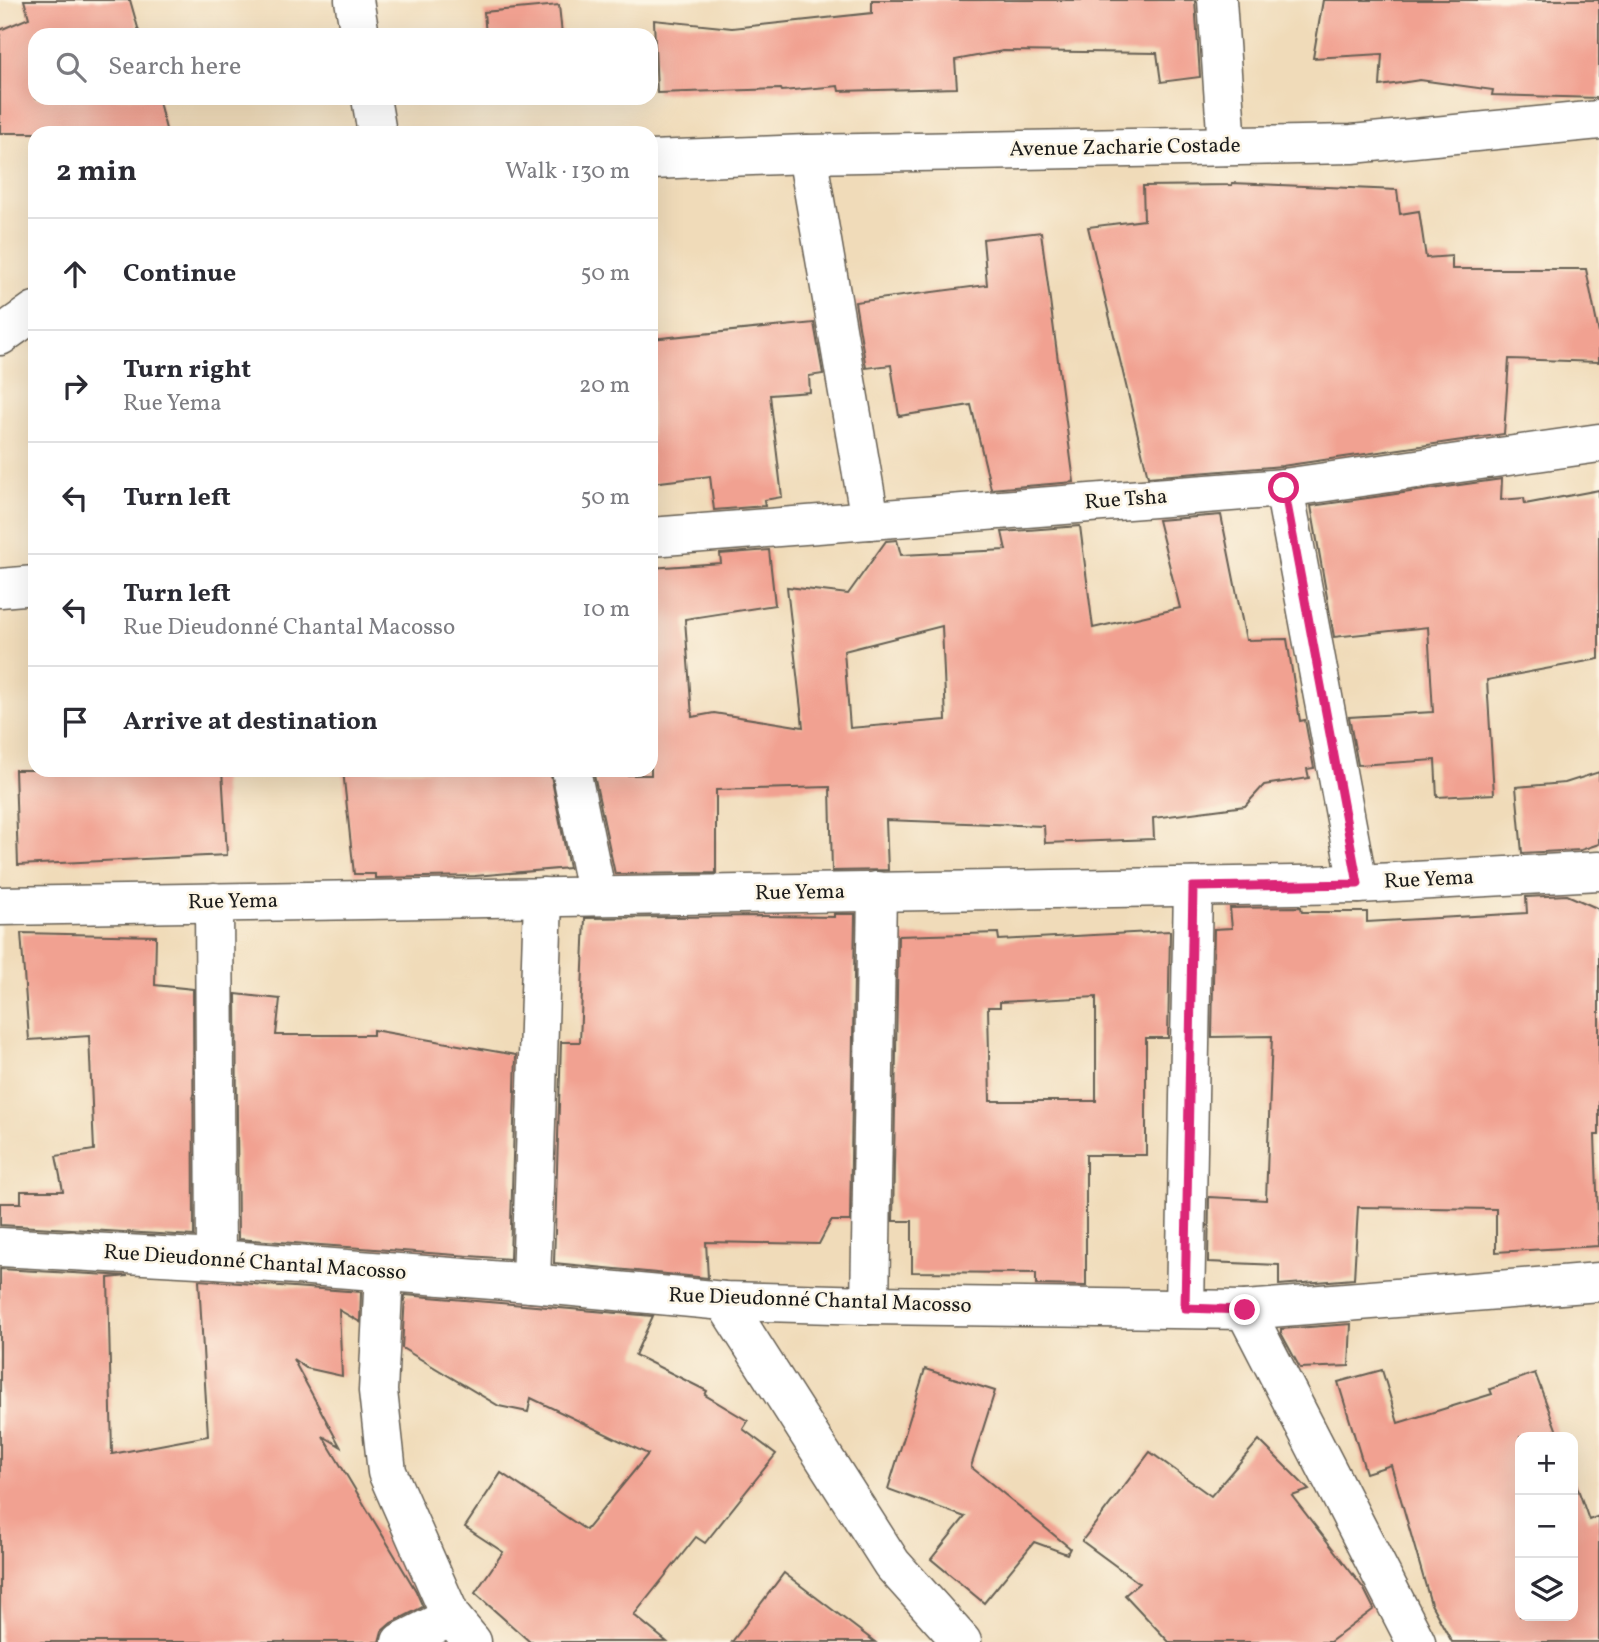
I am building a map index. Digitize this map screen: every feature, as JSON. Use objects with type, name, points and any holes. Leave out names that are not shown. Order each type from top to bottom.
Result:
[{"type":"street","points":[[354,0],[359,28]]},
{"type":"street","points":[[1217,0],[1227,146]]},
{"type":"street","points":[[371,105],[376,126]]},
{"type":"street","name":"Avenue Zacharie Costade","points":[[658,160],[807,154],[1352,144],[1599,120]]},
{"type":"street","points":[[807,154],[870,520]]},
{"type":"street","points":[[0,336],[28,316]]},
{"type":"street","name":"Rue Tsha","points":[[658,536],[1284,488],[1599,443]]},
{"type":"street","points":[[1284,488],[1358,884]]},
{"type":"street","points":[[0,588],[28,586]]},
{"type":"street","points":[[572,777],[597,896]]},
{"type":"street","name":"Rue Yema","points":[[0,906],[1358,884],[1599,871]]},
{"type":"street","points":[[1185,1308],[1193,887]]},
{"type":"street","points":[[870,1305],[877,891]]},
{"type":"street","points":[[531,1283],[543,897]]},
{"type":"street","points":[[214,902],[216,1259]]},
{"type":"street","name":"Rue Dieudonné Chantal Macosso","points":[[0,1247],[216,1259],[724,1301],[870,1305],[1245,1310],[1599,1282]]},
{"type":"street","points":[[384,1272],[378,1391],[387,1472],[462,1630],[401,1642]]},
{"type":"street","points":[[724,1301],[892,1564],[962,1642]]},
{"type":"street","points":[[1245,1310],[1416,1642]]},
{"type":"building","points":[[24,0],[130,0],[138,28],[28,28],[28,105],[160,105],[165,126],[28,126],[28,133],[0,133],[0,30],[29,18]]},
{"type":"building","points":[[872,0],[1195,0],[1200,77],[1161,82],[1157,53],[1003,51],[955,60],[957,88],[839,91],[838,86],[782,91],[658,93],[658,28],[654,28],[654,20],[732,28],[872,13]]},
{"type":"building","points":[[1323,0],[1599,0],[1599,98],[1492,95],[1493,90],[1420,80],[1380,86],[1382,54],[1313,58]]},
{"type":"building","points":[[559,5],[561,28],[485,28],[484,12]]},
{"type":"building","points":[[1232,183],[1397,190],[1400,214],[1419,211],[1426,258],[1452,256],[1452,269],[1586,269],[1599,334],[1599,362],[1509,359],[1504,434],[1282,466],[1148,477],[1088,227],[1144,220],[1143,186]]},
{"type":"building","points":[[1041,232],[1074,482],[991,489],[971,405],[899,416],[891,365],[866,368],[855,302],[987,285],[983,239]]},
{"type":"building","points":[[814,323],[823,374],[809,376],[810,392],[770,395],[782,497],[764,500],[765,506],[714,510],[710,476],[658,482],[658,338]]},
{"type":"building","points":[[1502,479],[1501,500],[1524,498],[1525,504],[1599,490],[1599,659],[1487,680],[1494,794],[1437,797],[1435,760],[1358,765],[1349,717],[1433,712],[1428,627],[1334,637],[1311,506]]},
{"type":"building","points":[[1221,515],[1246,640],[1287,639],[1300,721],[1305,720],[1314,768],[1307,769],[1309,778],[1264,785],[1245,806],[1153,818],[1154,839],[1045,843],[1044,826],[886,820],[888,870],[832,871],[830,787],[716,790],[716,873],[615,874],[594,777],[658,777],[658,568],[721,563],[720,554],[769,550],[775,605],[685,619],[692,717],[714,713],[803,727],[787,587],[848,594],[886,541],[897,540],[901,555],[1006,550],[1002,532],[1080,526],[1093,628],[1180,608],[1158,520]],"holes":[[[942,626],[946,720],[850,728],[844,651]]]},
{"type":"building","points":[[15,770],[28,770],[28,777],[222,777],[227,855],[18,865]]},
{"type":"building","points":[[1599,772],[1599,844],[1581,850],[1522,853],[1516,787],[1565,783]]},
{"type":"building","points":[[344,777],[551,777],[569,868],[475,876],[375,878],[375,874],[354,874]]},
{"type":"building","points":[[1567,895],[1599,909],[1599,1135],[1595,1135],[1599,1246],[1496,1252],[1496,1209],[1358,1207],[1354,1279],[1279,1285],[1279,1265],[1208,1262],[1209,1197],[1266,1200],[1272,1036],[1212,1037],[1214,929],[1232,928],[1230,908],[1301,907],[1302,912],[1367,912],[1367,922],[1527,913],[1526,897]]},
{"type":"building","points":[[834,914],[855,914],[850,1221],[831,1221],[819,1244],[706,1242],[708,1278],[554,1263],[561,1042],[580,1042],[585,918],[834,917]]},
{"type":"building","points":[[1170,931],[1168,1038],[1146,1038],[1146,1155],[1086,1155],[1086,1286],[1036,1285],[1036,1273],[912,1272],[912,1221],[893,1221],[898,936],[998,933],[999,940]],"holes":[[[1096,997],[1096,1101],[990,1101],[988,1007],[1000,1007],[1000,1002]]]},
{"type":"building","points":[[21,933],[156,936],[155,985],[193,989],[194,1236],[0,1225],[0,1203],[21,1203],[21,1191],[63,1191],[56,1156],[94,1150],[89,1036],[29,1040]]},
{"type":"building","points":[[236,994],[280,999],[276,1035],[373,1035],[373,1030],[516,1055],[510,1259],[238,1239]]},
{"type":"building","points":[[0,1269],[128,1276],[108,1278],[112,1454],[208,1436],[199,1280],[361,1292],[360,1322],[339,1310],[342,1376],[306,1368],[293,1359],[340,1446],[323,1436],[423,1607],[391,1623],[382,1631],[379,1642],[0,1642]]},
{"type":"building","points":[[405,1295],[653,1316],[635,1355],[707,1391],[705,1395],[748,1421],[743,1429],[776,1454],[705,1543],[696,1537],[634,1615],[667,1642],[530,1642],[475,1593],[503,1552],[465,1527],[501,1473],[586,1530],[648,1454],[531,1398],[528,1412],[499,1406],[402,1348]]},
{"type":"building","points":[[1351,1324],[1349,1366],[1300,1368],[1281,1333],[1281,1329]]},
{"type":"building","points":[[925,1369],[995,1391],[971,1467],[1070,1548],[1067,1554],[1034,1542],[984,1603],[931,1559],[965,1517],[888,1489]]},
{"type":"building","points":[[1382,1370],[1398,1423],[1492,1394],[1490,1389],[1535,1373],[1557,1432],[1515,1432],[1515,1621],[1578,1621],[1578,1489],[1589,1520],[1599,1516],[1599,1642],[1452,1642],[1431,1604],[1391,1465],[1366,1473],[1338,1382]]},
{"type":"building","points":[[1259,1440],[1309,1490],[1292,1496],[1364,1589],[1374,1609],[1330,1642],[1169,1642],[1125,1595],[1139,1583],[1082,1541],[1150,1452],[1211,1496]]},
{"type":"building","points":[[784,1573],[875,1642],[732,1642]]},
{"type":"route","points":[[1245,1310],[1185,1308],[1193,887],[1358,884],[1284,488]]}]
